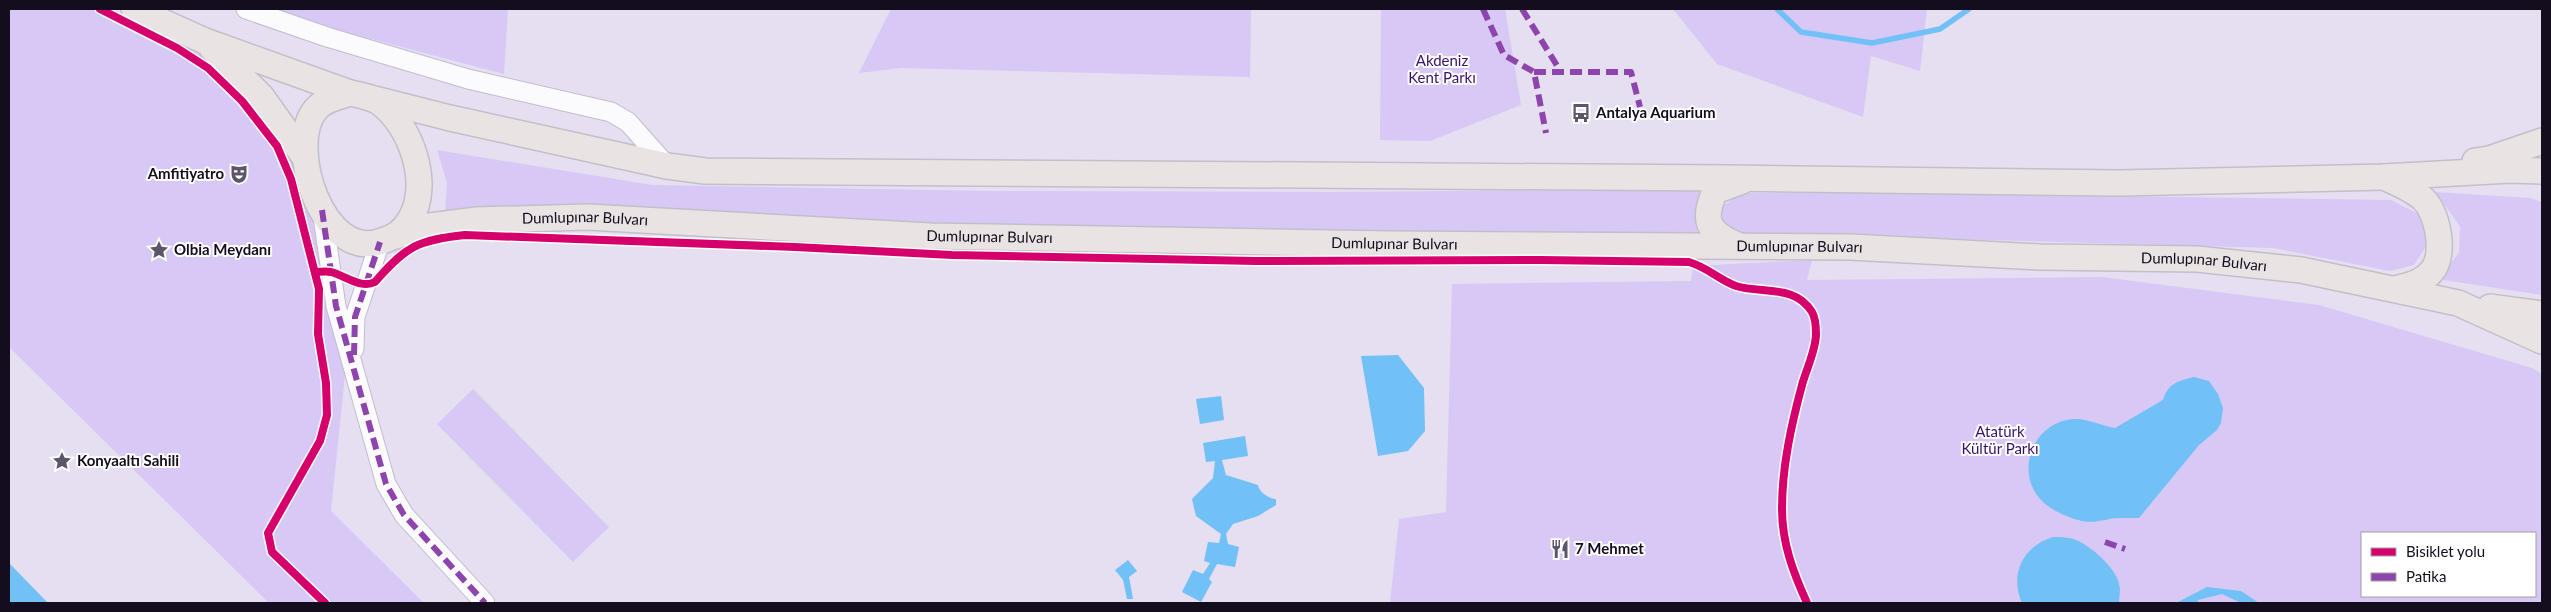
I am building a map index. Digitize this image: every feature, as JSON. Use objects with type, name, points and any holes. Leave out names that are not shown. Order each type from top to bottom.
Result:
[{"type":"main road","points":[[134,9],[205,41],[379,102],[400,128],[414,152],[418,167],[417,206],[408,223],[388,239],[365,245],[348,240],[335,230],[322,210],[304,156],[261,96],[205,41]]},
{"type":"main road","points":[[304,156],[304,135],[316,109],[334,98],[359,95],[450,118],[667,166],[705,171],[1746,179],[2120,184],[2384,177],[2510,170],[2542,171]]},
{"type":"main road","points":[[2384,177],[2489,159],[2542,141]]},
{"type":"main road","points":[[2510,170],[2542,181]]},
{"type":"main road","points":[[2384,177],[2423,199],[2436,219],[2440,243],[2433,270],[2412,286],[2394,289]]},
{"type":"main road","points":[[1737,245],[1720,238],[1711,227],[1707,209],[1715,191],[1746,179]]},
{"type":"main road","name":"Dumlupınar Bulvarı","points":[[388,239],[422,227],[477,220],[588,217],[940,236],[1418,244],[1737,245],[1872,248],[2040,257],[2197,259],[2301,270],[2458,303]]},
{"type":"main road","points":[[2458,303],[2542,314]]},
{"type":"main road","points":[[2458,303],[2542,341]]},
{"type":"street","points":[[246,9],[328,37],[468,79],[611,112],[628,122],[667,166]]},
{"type":"street","points":[[322,210],[330,278],[386,484],[404,515],[485,603]]},
{"type":"street","points":[[353,362],[355,317],[388,239]]},
{"type":"green space","points":[[9,9],[112,9],[155,28],[203,54],[240,86],[296,164],[309,203],[345,375],[331,511],[424,603],[269,603],[9,347]]},
{"type":"green space","points":[[258,9],[508,9],[504,74]]},
{"type":"green space","points":[[891,9],[1251,9],[1250,77],[901,68],[859,73]]},
{"type":"green space","name":"Akdeniz Kent Parkı","points":[[1381,9],[1505,9],[1521,105],[1430,141],[1380,140]]},
{"type":"green space","points":[[1673,9],[1927,9],[1920,71],[1871,56],[1863,117],[1717,64]]},
{"type":"green space","points":[[437,150],[652,185],[987,191],[1333,192],[1699,189],[1697,237],[1019,226],[599,209],[445,213],[447,183]]},
{"type":"green space","points":[[2435,192],[2530,198],[2542,202],[2542,295],[2437,279],[2459,253],[2460,226]]},
{"type":"green space","points":[[1743,193],[1893,193],[2391,200],[2421,215],[2428,236],[2426,246],[2414,265],[2390,271],[2273,248],[1733,233],[1724,225],[1721,207]]},
{"type":"green space","name":"Atatürk Kültür Parkı","points":[[1812,260],[1807,280],[2102,277],[2319,305],[2532,368],[2542,374],[2542,603],[1390,603],[1399,519],[1446,512],[1452,284],[1691,281],[1693,266]]},
{"type":"green space","points":[[473,389],[609,527],[573,562],[437,424]]},
{"type":"water","points":[[1398,355],[1424,388],[1425,431],[1408,451],[1378,456],[1361,356]]},
{"type":"water","points":[[2194,377],[2209,381],[2218,394],[2223,408],[2221,423],[2217,430],[2199,445],[2139,518],[2115,518],[2092,522],[2082,521],[2061,514],[2042,501],[2034,490],[2029,478],[2029,465],[2031,453],[2036,442],[2044,432],[2054,424],[2074,419],[2086,420],[2115,428],[2163,400],[2165,394],[2174,384]]},
{"type":"water","points":[[1221,396],[1224,420],[1200,424],[1196,399]]},
{"type":"water","points":[[1245,436],[1248,456],[1222,460],[1226,475],[1258,485],[1265,495],[1276,499],[1276,505],[1258,516],[1233,524],[1226,534],[1228,544],[1239,547],[1235,567],[1217,564],[1209,579],[1212,582],[1201,602],[1182,592],[1193,570],[1203,574],[1210,563],[1204,561],[1208,542],[1219,543],[1221,534],[1196,516],[1192,499],[1213,478],[1215,461],[1206,462],[1203,443]]},
{"type":"water","points":[[2053,537],[2076,540],[2089,547],[2102,558],[2117,578],[2120,589],[2119,603],[2022,603],[2017,582],[2021,562],[2034,547]]},
{"type":"water","points":[[1128,560],[1137,571],[1129,577],[1133,599],[1127,599],[1123,580],[1115,570]]},
{"type":"water","points":[[9,563],[48,603],[9,603]]},
{"type":"water","points":[[2207,587],[2241,591],[2259,603],[2241,603],[2222,594],[2198,600],[2197,603],[2176,603]]},
{"type":"waterway","points":[[1777,9],[1801,32],[1872,43],[1940,29],[1969,9]]},
{"type":"marked path","points":[[1483,9],[1504,55],[1534,72],[1546,133]]},
{"type":"marked path","points":[[1522,9],[1561,72]]},
{"type":"marked path","points":[[1534,72],[1631,72],[1640,107]]},
{"type":"marked path","points":[[322,210],[336,306],[386,484],[404,515],[485,603]]},
{"type":"marked path","points":[[354,355],[355,317],[380,242]]},
{"type":"marked path","points":[[2105,542],[2125,549]]},
{"type":"cycle path","points":[[100,9],[177,48],[208,68],[242,101],[277,146],[291,179],[319,289],[318,334],[326,383],[327,415],[320,441],[268,533],[272,552],[325,603]]},
{"type":"cycle path","points":[[315,272],[331,272],[359,283],[370,284],[375,282],[396,260],[414,247],[435,239],[465,235],[795,247],[952,255],[1256,261],[1541,260],[1689,262],[1736,286],[1777,291],[1797,297],[1805,303],[1813,314],[1816,326],[1816,340],[1802,385],[1791,431],[1782,493],[1782,522],[1786,546],[1807,603]]},
{"type":"place","name":"Antalya Aquarium","points":[[1581,113]]},
{"type":"place","name":"Amfitiyatro","points":[[239,174]]},
{"type":"place","name":"Olbia Meydanı","points":[[159,250]]},
{"type":"place","name":"Konyaaltı Sahili","points":[[62,461]]},
{"type":"place","name":"7 Mehmet","points":[[1560,549]]}]
